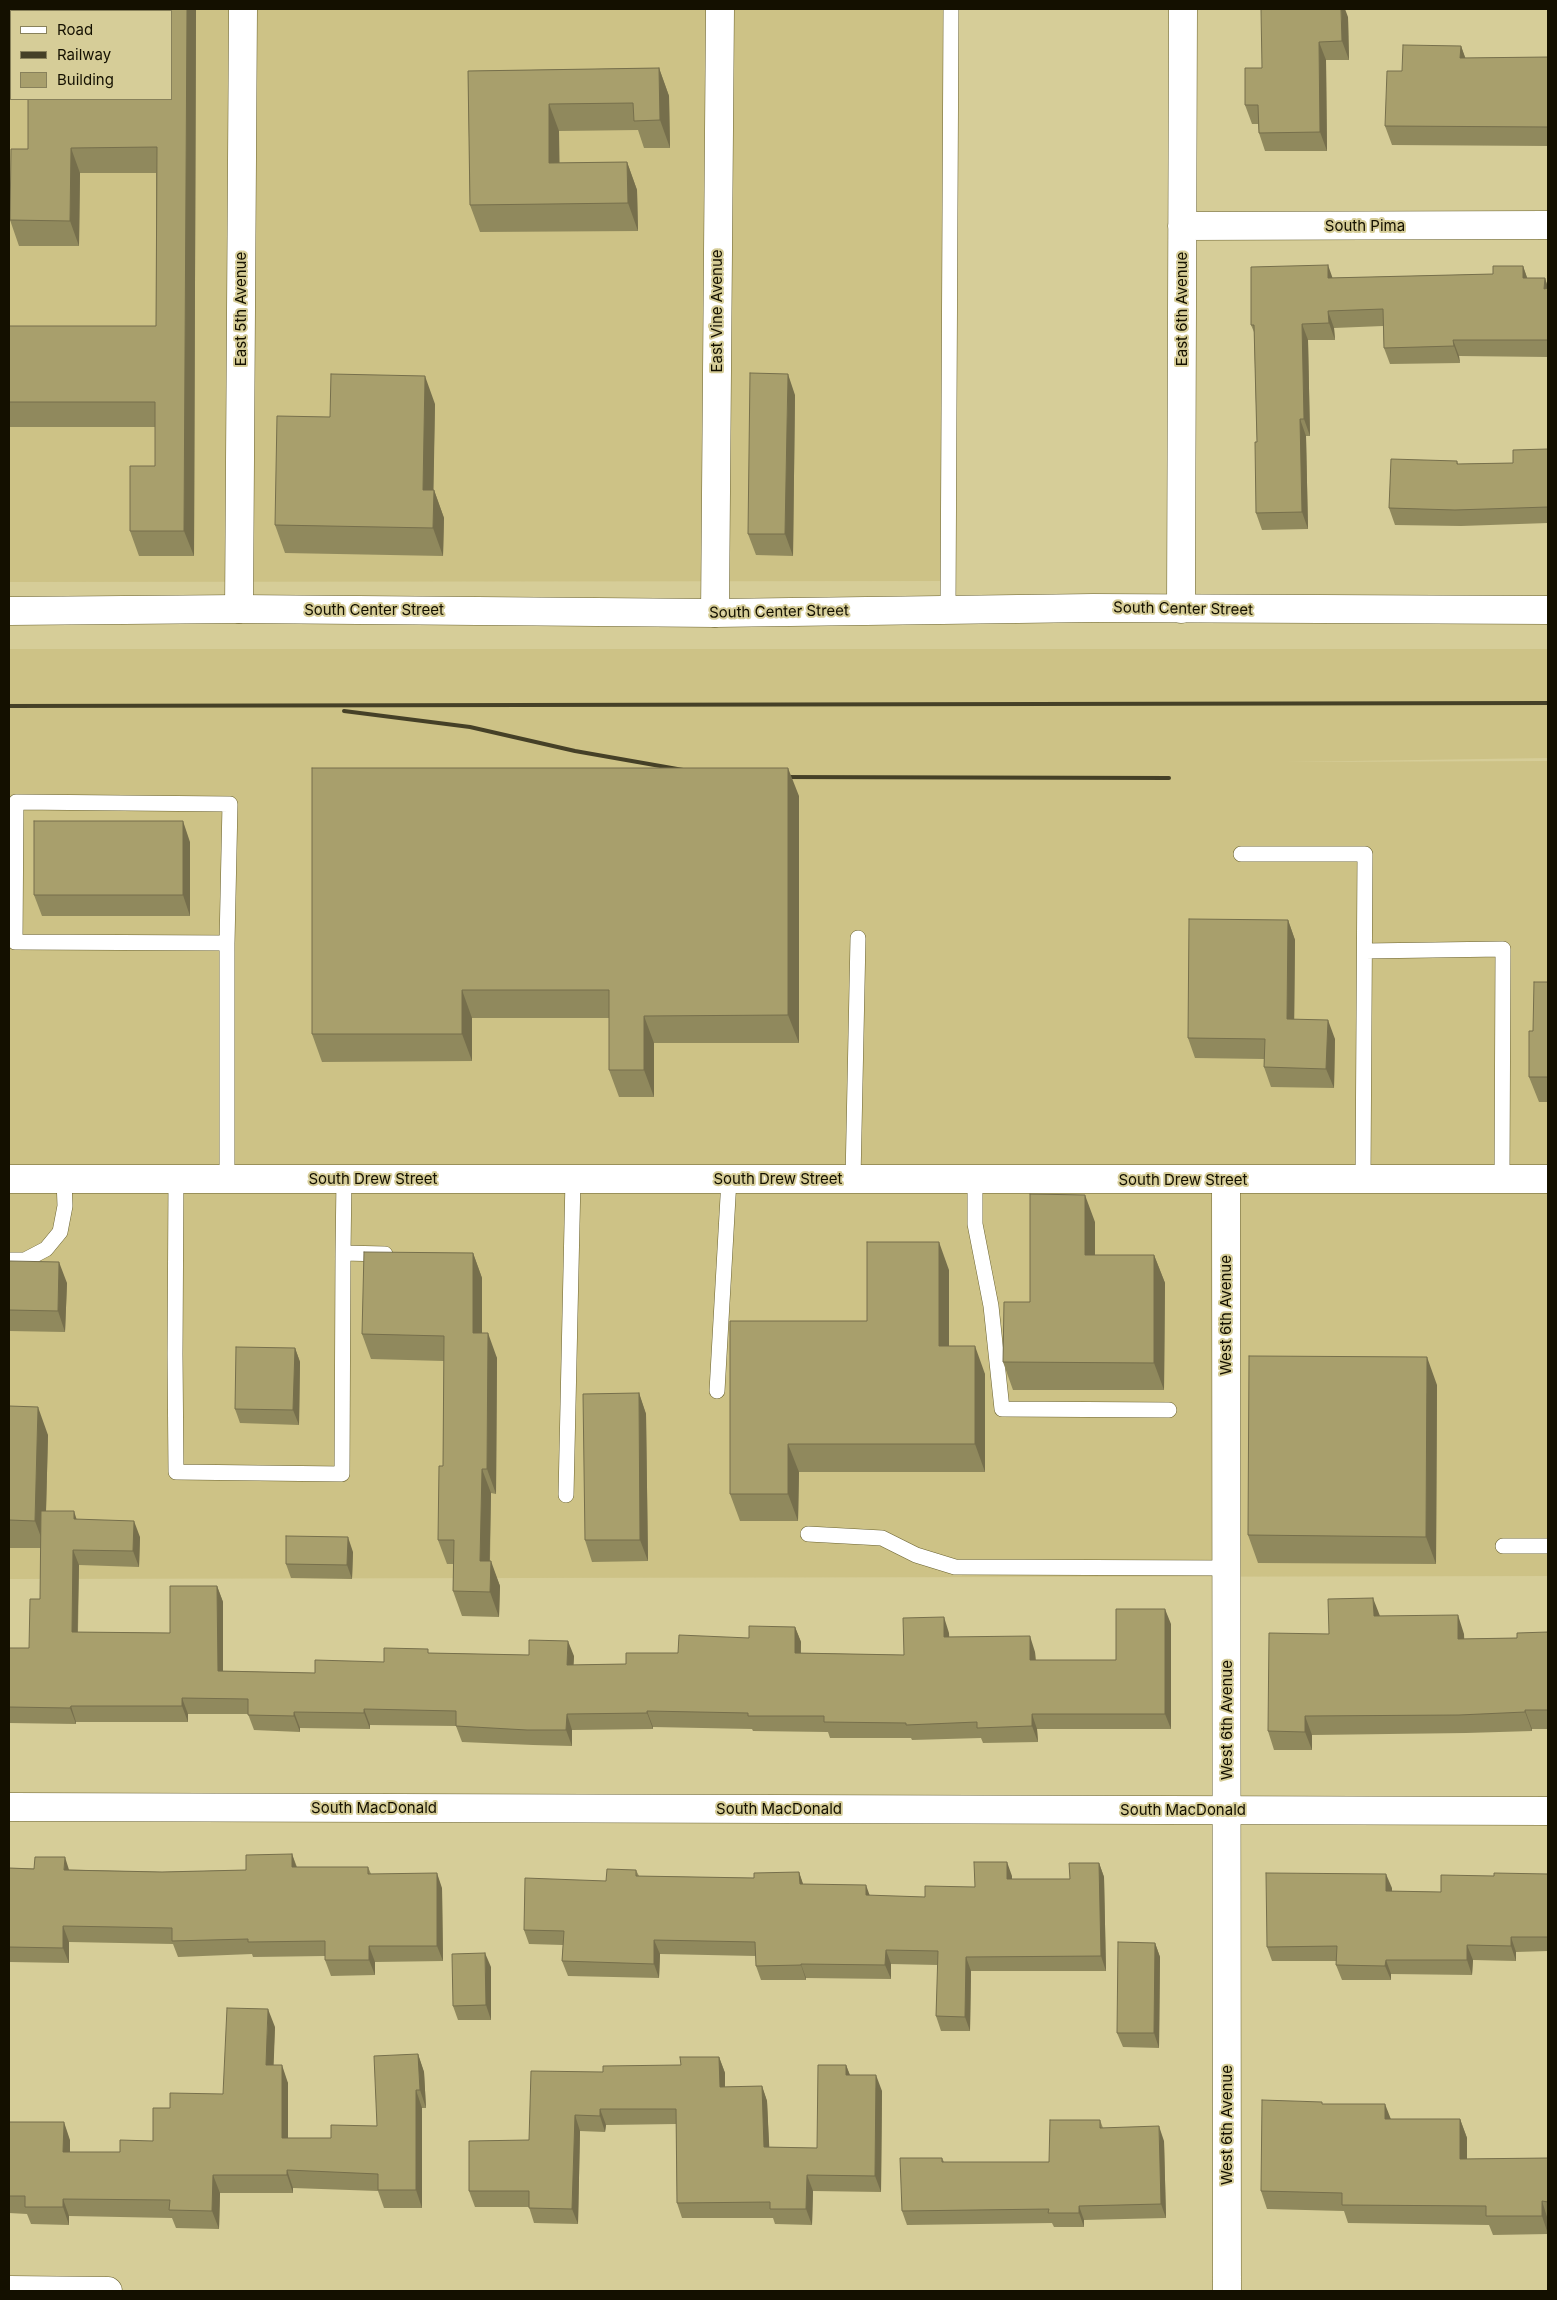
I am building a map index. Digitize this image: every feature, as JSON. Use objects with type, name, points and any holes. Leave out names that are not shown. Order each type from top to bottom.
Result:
[{"type":"street","name":"East 5th Avenue","points":[[239,609],[243,9]]},
{"type":"street","name":"East Vine Avenue","points":[[715,613],[720,9]]},
{"type":"street","name":"East 6th Avenue","points":[[1181,609],[1183,9]]},
{"type":"street","name":"South Pima","points":[[1182,226],[1548,225]]},
{"type":"street","name":"South Center Street","points":[[9,611],[239,609],[715,613],[1093,608],[1548,610]]},
{"type":"street","name":"South Drew Street","points":[[9,1179],[1548,1179]]},
{"type":"street","name":"West 6th Avenue","points":[[1226,1180],[1226,2291]]},
{"type":"street","name":"South MacDonald","points":[[9,1807],[1548,1811]]},
{"type":"street","points":[[9,2290],[108,2291]]},
{"type":"lane","points":[[948,609],[951,9]]},
{"type":"lane","points":[[227,944],[15,942],[16,802],[230,804],[227,944],[228,1179]]},
{"type":"lane","points":[[1241,854],[1365,854],[1363,1179]]},
{"type":"lane","points":[[853,1179],[858,938]]},
{"type":"lane","points":[[1365,951],[1503,949],[1502,1179]]},
{"type":"lane","points":[[9,1260],[24,1260],[46,1249],[60,1232],[66,1206],[64,1179]]},
{"type":"lane","points":[[176,1179],[176,1472],[342,1474],[344,1179]]},
{"type":"lane","points":[[566,1495],[572,1179]]},
{"type":"lane","points":[[717,1391],[729,1179]]},
{"type":"lane","points":[[975,1180],[975,1224],[991,1306],[1002,1409],[1170,1410]]},
{"type":"lane","points":[[343,1253],[404,1254]]},
{"type":"lane","points":[[808,1534],[882,1538],[916,1555],[955,1567],[1226,1568]]},
{"type":"lane","points":[[1503,1546],[1548,1546]]},
{"type":"shaded area","points":[[9,9],[948,9],[943,581],[9,582]]},
{"type":"shaded area","points":[[9,649],[1548,649],[1548,758],[1285,762],[1548,761],[1548,1576],[9,1579]]},
{"type":"building","points":[[187,9],[184,531],[130,531],[130,466],[155,466],[155,402],[9,402],[9,326],[156,326],[157,147],[71,148],[70,221],[10,220],[11,149],[28,149],[28,100],[172,100],[172,10],[98,10]]},
{"type":"building","points":[[1261,9],[1341,9],[1342,41],[1319,42],[1320,132],[1259,133],[1258,105],[1245,105],[1245,68],[1262,68]]},
{"type":"building","points":[[1403,45],[1461,46],[1460,58],[1548,57],[1548,127],[1385,126],[1387,71],[1402,71]]},
{"type":"building","points":[[659,68],[660,120],[634,121],[633,103],[549,104],[549,163],[627,162],[628,203],[470,205],[468,71]]},
{"type":"building","points":[[1328,265],[1328,278],[1493,274],[1493,266],[1523,266],[1523,278],[1545,278],[1544,289],[1548,288],[1548,340],[1453,340],[1454,346],[1384,348],[1383,309],[1328,311],[1329,323],[1302,324],[1304,419],[1300,419],[1302,512],[1256,513],[1255,442],[1257,442],[1254,325],[1251,325],[1251,267]]},
{"type":"building","points":[[750,373],[788,374],[785,534],[748,534]]},
{"type":"building","points":[[331,374],[425,376],[423,490],[434,490],[433,528],[275,525],[277,416],[330,417]]},
{"type":"building","points":[[1548,449],[1548,507],[1455,510],[1389,508],[1391,459],[1457,461],[1457,464],[1513,463],[1513,450]]},
{"type":"building","points":[[312,768],[788,768],[788,1015],[644,1016],[644,1070],[609,1070],[609,990],[462,990],[462,1034],[312,1034]]},
{"type":"building","points":[[34,821],[183,821],[183,895],[34,895]]},
{"type":"building","points":[[1189,919],[1288,920],[1287,1019],[1328,1020],[1326,1069],[1264,1067],[1265,1039],[1188,1038]]},
{"type":"building","points":[[1534,982],[1548,982],[1548,1077],[1529,1077],[1529,1031],[1533,1031]]},
{"type":"building","points":[[1030,1194],[1085,1195],[1085,1255],[1154,1255],[1154,1363],[1003,1362],[1004,1302],[1030,1302]]},
{"type":"building","points":[[867,1242],[939,1242],[939,1346],[975,1346],[975,1444],[788,1444],[788,1494],[730,1494],[730,1321],[867,1321]]},
{"type":"building","points":[[364,1252],[473,1253],[473,1333],[488,1333],[487,1469],[482,1469],[480,1561],[491,1561],[490,1592],[453,1591],[454,1540],[438,1540],[439,1466],[443,1466],[444,1336],[362,1334]]},
{"type":"building","points":[[9,1261],[59,1262],[58,1311],[9,1310]]},
{"type":"building","points":[[236,1347],[295,1348],[293,1410],[235,1409]]},
{"type":"building","points":[[1249,1356],[1427,1357],[1426,1537],[1248,1535]]},
{"type":"building","points":[[639,1393],[640,1540],[585,1540],[583,1394]]},
{"type":"building","points":[[9,1406],[38,1407],[35,1521],[9,1520]]},
{"type":"building","points":[[41,1511],[74,1511],[74,1519],[134,1521],[133,1551],[73,1550],[72,1632],[170,1633],[170,1586],[217,1586],[218,1671],[315,1673],[315,1660],[384,1662],[384,1648],[428,1649],[428,1653],[529,1655],[529,1640],[568,1641],[567,1665],[626,1664],[626,1653],[678,1653],[679,1635],[749,1638],[749,1626],[795,1627],[795,1653],[904,1655],[903,1618],[944,1617],[944,1637],[1030,1636],[1030,1660],[1116,1660],[1116,1609],[1165,1609],[1165,1714],[1032,1714],[1032,1726],[977,1728],[977,1722],[906,1725],[906,1723],[824,1722],[824,1716],[748,1716],[748,1713],[647,1711],[647,1713],[567,1714],[566,1730],[527,1730],[456,1726],[456,1711],[364,1709],[364,1713],[294,1712],[294,1716],[248,1715],[248,1699],[182,1698],[182,1706],[9,1707],[9,1648],[29,1648],[30,1599],[40,1599]]},
{"type":"building","points":[[286,1536],[348,1537],[347,1565],[286,1564]]},
{"type":"building","points":[[1373,1598],[1374,1616],[1458,1615],[1458,1639],[1517,1638],[1517,1633],[1548,1632],[1548,1710],[1459,1715],[1305,1716],[1305,1732],[1268,1731],[1269,1633],[1329,1634],[1328,1599]]},
{"type":"building","points":[[292,1854],[292,1867],[368,1867],[368,1874],[437,1873],[437,1946],[369,1946],[369,1960],[325,1960],[325,1941],[248,1942],[248,1939],[172,1941],[172,1928],[63,1926],[63,1948],[9,1947],[9,1868],[34,1869],[35,1857],[65,1857],[64,1870],[162,1872],[246,1870],[246,1855]]},
{"type":"building","points":[[974,1862],[1007,1862],[1007,1879],[1070,1879],[1069,1863],[1099,1863],[1101,1956],[966,1957],[965,2017],[936,2016],[938,1951],[886,1950],[885,1965],[801,1964],[756,1966],[755,1942],[654,1940],[654,1964],[562,1961],[564,1931],[524,1930],[525,1878],[606,1881],[607,1869],[636,1870],[636,1876],[754,1878],[754,1873],[799,1872],[800,1884],[866,1885],[866,1895],[925,1897],[925,1886],[975,1887]]},
{"type":"building","points":[[1266,1873],[1386,1874],[1386,1891],[1441,1892],[1441,1875],[1494,1876],[1494,1873],[1548,1874],[1548,1937],[1511,1937],[1511,1946],[1467,1945],[1467,1960],[1386,1960],[1385,1966],[1336,1965],[1337,1946],[1267,1947]]},
{"type":"building","points":[[1118,1942],[1155,1943],[1154,2033],[1117,2033]]},
{"type":"building","points":[[485,1953],[486,2005],[453,2006],[452,1954]]},
{"type":"building","points":[[227,2008],[268,2009],[266,2065],[282,2065],[282,2138],[331,2138],[331,2125],[377,2126],[374,2056],[418,2054],[420,2090],[416,2090],[416,2190],[378,2190],[378,2174],[287,2170],[287,2175],[213,2175],[212,2211],[169,2210],[170,2200],[63,2199],[63,2207],[25,2207],[25,2196],[9,2196],[9,2122],[64,2122],[63,2152],[120,2152],[120,2140],[153,2141],[153,2108],[170,2108],[170,2093],[223,2094]]},
{"type":"building","points":[[680,2057],[719,2057],[720,2087],[762,2086],[764,2147],[817,2148],[818,2065],[846,2065],[846,2075],[876,2075],[875,2176],[807,2175],[806,2209],[770,2209],[770,2202],[677,2203],[676,2109],[600,2109],[600,2116],[575,2115],[572,2209],[529,2208],[529,2191],[469,2191],[469,2141],[529,2140],[531,2071],[603,2072],[603,2066],[681,2065]]},
{"type":"building","points":[[1262,2100],[1322,2102],[1322,2104],[1385,2104],[1385,2119],[1460,2119],[1460,2159],[1548,2158],[1548,2202],[1542,2201],[1542,2216],[1486,2216],[1486,2206],[1342,2205],[1342,2193],[1261,2191]]},
{"type":"building","points":[[1050,2120],[1100,2120],[1100,2128],[1159,2126],[1161,2204],[1079,2206],[1079,2213],[1048,2213],[1049,2209],[902,2211],[900,2158],[942,2158],[942,2162],[1049,2162]]},
{"type":"railway","points":[[9,706],[1548,703]]},
{"type":"railway","points":[[344,711],[470,727],[575,751],[683,770]]},
{"type":"railway","points":[[778,777],[1169,778]]}]
